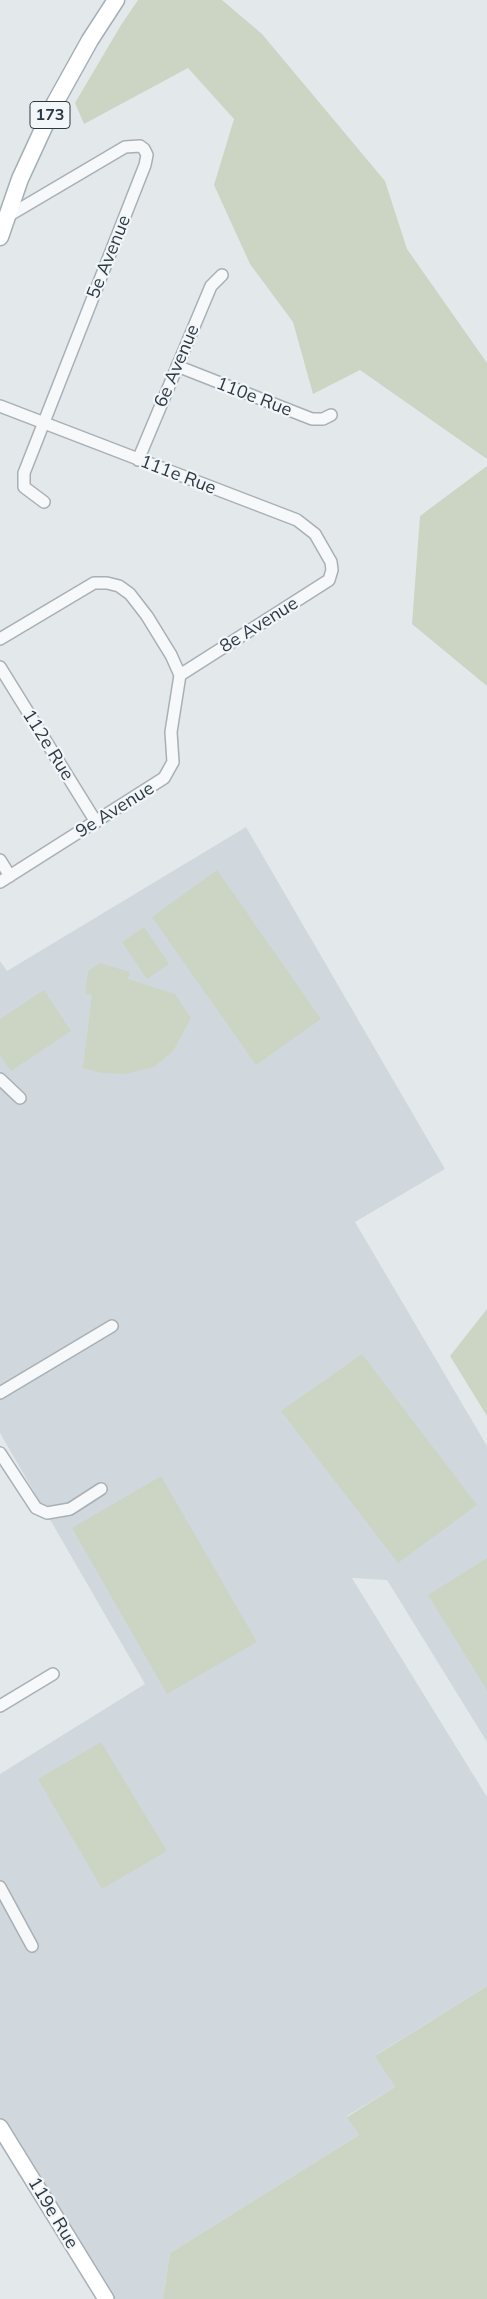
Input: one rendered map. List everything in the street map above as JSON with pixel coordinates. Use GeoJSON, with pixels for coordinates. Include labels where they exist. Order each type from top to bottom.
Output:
{"type":"FeatureCollection","features":[{"type":"Feature","properties":{"kind":"main road","name":"173"},"geometry":{"type":"LineString","coordinates":[[0,237],[20,180],[56,103],[90,40],[116,0]]}},
{"type":"Feature","properties":{"kind":"street","name":"5e Avenue"},"geometry":{"type":"LineString","coordinates":[[8,216],[125,147],[140,146],[144,149],[146,155],[145,165],[22,480],[24,487],[44,502]]}},
{"type":"Feature","properties":{"kind":"street","name":"6e Avenue"},"geometry":{"type":"LineString","coordinates":[[138,460],[210,286],[222,275]]}},
{"type":"Feature","properties":{"kind":"street","name":"110e Rue"},"geometry":{"type":"LineString","coordinates":[[177,366],[312,419],[323,419],[331,415]]}},
{"type":"Feature","properties":{"kind":"street","name":"111e Rue"},"geometry":{"type":"LineString","coordinates":[[0,406],[306,525],[322,545],[332,570]]}},
{"type":"Feature","properties":{"kind":"street","name":"8e Avenue"},"geometry":{"type":"LineString","coordinates":[[180,675],[320,587],[329,580],[332,570]]}},
{"type":"Feature","properties":{"kind":"street"},"geometry":{"type":"LineString","coordinates":[[0,639],[94,583],[107,583],[119,586],[130,594],[147,616],[171,655],[180,675]]}},
{"type":"Feature","properties":{"kind":"street","name":"112e Rue"},"geometry":{"type":"LineString","coordinates":[[0,667],[96,822]]}},
{"type":"Feature","properties":{"kind":"street","name":"9e Avenue"},"geometry":{"type":"LineString","coordinates":[[5,879],[164,778],[173,762],[170,732],[172,711],[180,675]]}},
{"type":"Feature","properties":{"kind":"street"},"geometry":{"type":"LineString","coordinates":[[0,860],[5,879]]}},
{"type":"Feature","properties":{"kind":"street"},"geometry":{"type":"LineString","coordinates":[[0,1079],[20,1098]]}},
{"type":"Feature","properties":{"kind":"street"},"geometry":{"type":"LineString","coordinates":[[0,1394],[112,1326]]}},
{"type":"Feature","properties":{"kind":"street"},"geometry":{"type":"LineString","coordinates":[[0,1454],[36,1508],[47,1513],[70,1509],[101,1489]]}},
{"type":"Feature","properties":{"kind":"street"},"geometry":{"type":"LineString","coordinates":[[0,1706],[53,1674]]}},
{"type":"Feature","properties":{"kind":"street"},"geometry":{"type":"LineString","coordinates":[[0,1887],[32,1946]]}},
{"type":"Feature","properties":{"kind":"street","name":"119e Rue"},"geometry":{"type":"LineString","coordinates":[[0,2127],[106,2299]]}},
{"type":"Feature","properties":{"kind":"shaded area"},"geometry":{"type":"Polygon","coordinates":[[[246,827],[445,1169],[355,1222],[487,1446],[487,1742],[387,1580],[352,1578],[487,1797],[487,1986],[376,2055],[395,2087],[347,2116],[359,2135],[170,2253],[163,2299],[106,2299],[0,2126],[0,1774],[145,1684],[0,1433],[0,961],[7,971],[246,827]]]}},
{"type":"Feature","properties":{"kind":"green space"},"geometry":{"type":"Polygon","coordinates":[[[138,0],[222,0],[262,34],[385,181],[407,249],[487,363],[487,459],[360,370],[313,394],[293,322],[250,264],[214,185],[234,119],[188,68],[84,124],[75,103],[138,0]]]}},
{"type":"Feature","properties":{"kind":"green space"},"geometry":{"type":"Polygon","coordinates":[[[487,466],[487,686],[412,624],[420,516],[487,466]]]}},
{"type":"Feature","properties":{"kind":"green space"},"geometry":{"type":"Polygon","coordinates":[[[217,870],[321,1019],[256,1065],[152,917],[217,870]]]}},
{"type":"Feature","properties":{"kind":"green space"},"geometry":{"type":"Polygon","coordinates":[[[144,927],[169,964],[147,979],[122,942],[144,927]]]}},
{"type":"Feature","properties":{"kind":"green space"},"geometry":{"type":"Polygon","coordinates":[[[100,963],[130,972],[128,979],[175,994],[191,1018],[173,1051],[154,1067],[126,1074],[100,1073],[83,1068],[92,995],[85,994],[88,971],[100,963]]]}},
{"type":"Feature","properties":{"kind":"green space"},"geometry":{"type":"Polygon","coordinates":[[[44,990],[71,1031],[11,1071],[0,1055],[0,1019],[44,990]]]}},
{"type":"Feature","properties":{"kind":"green space"},"geometry":{"type":"Polygon","coordinates":[[[487,1309],[487,1416],[450,1356],[487,1309]]]}},
{"type":"Feature","properties":{"kind":"green space"},"geometry":{"type":"Polygon","coordinates":[[[362,1354],[477,1505],[398,1563],[281,1411],[362,1354]]]}},
{"type":"Feature","properties":{"kind":"green space"},"geometry":{"type":"Polygon","coordinates":[[[161,1476],[257,1642],[167,1694],[72,1528],[161,1476]]]}},
{"type":"Feature","properties":{"kind":"green space"},"geometry":{"type":"Polygon","coordinates":[[[487,1558],[487,1690],[428,1595],[487,1558]]]}},
{"type":"Feature","properties":{"kind":"green space"},"geometry":{"type":"Polygon","coordinates":[[[101,1742],[167,1851],[102,1889],[38,1779],[101,1742]]]}},
{"type":"Feature","properties":{"kind":"green space"},"geometry":{"type":"Polygon","coordinates":[[[487,1986],[487,2299],[163,2299],[170,2253],[359,2135],[347,2117],[395,2087],[375,2056],[487,1986]]]}}]}
